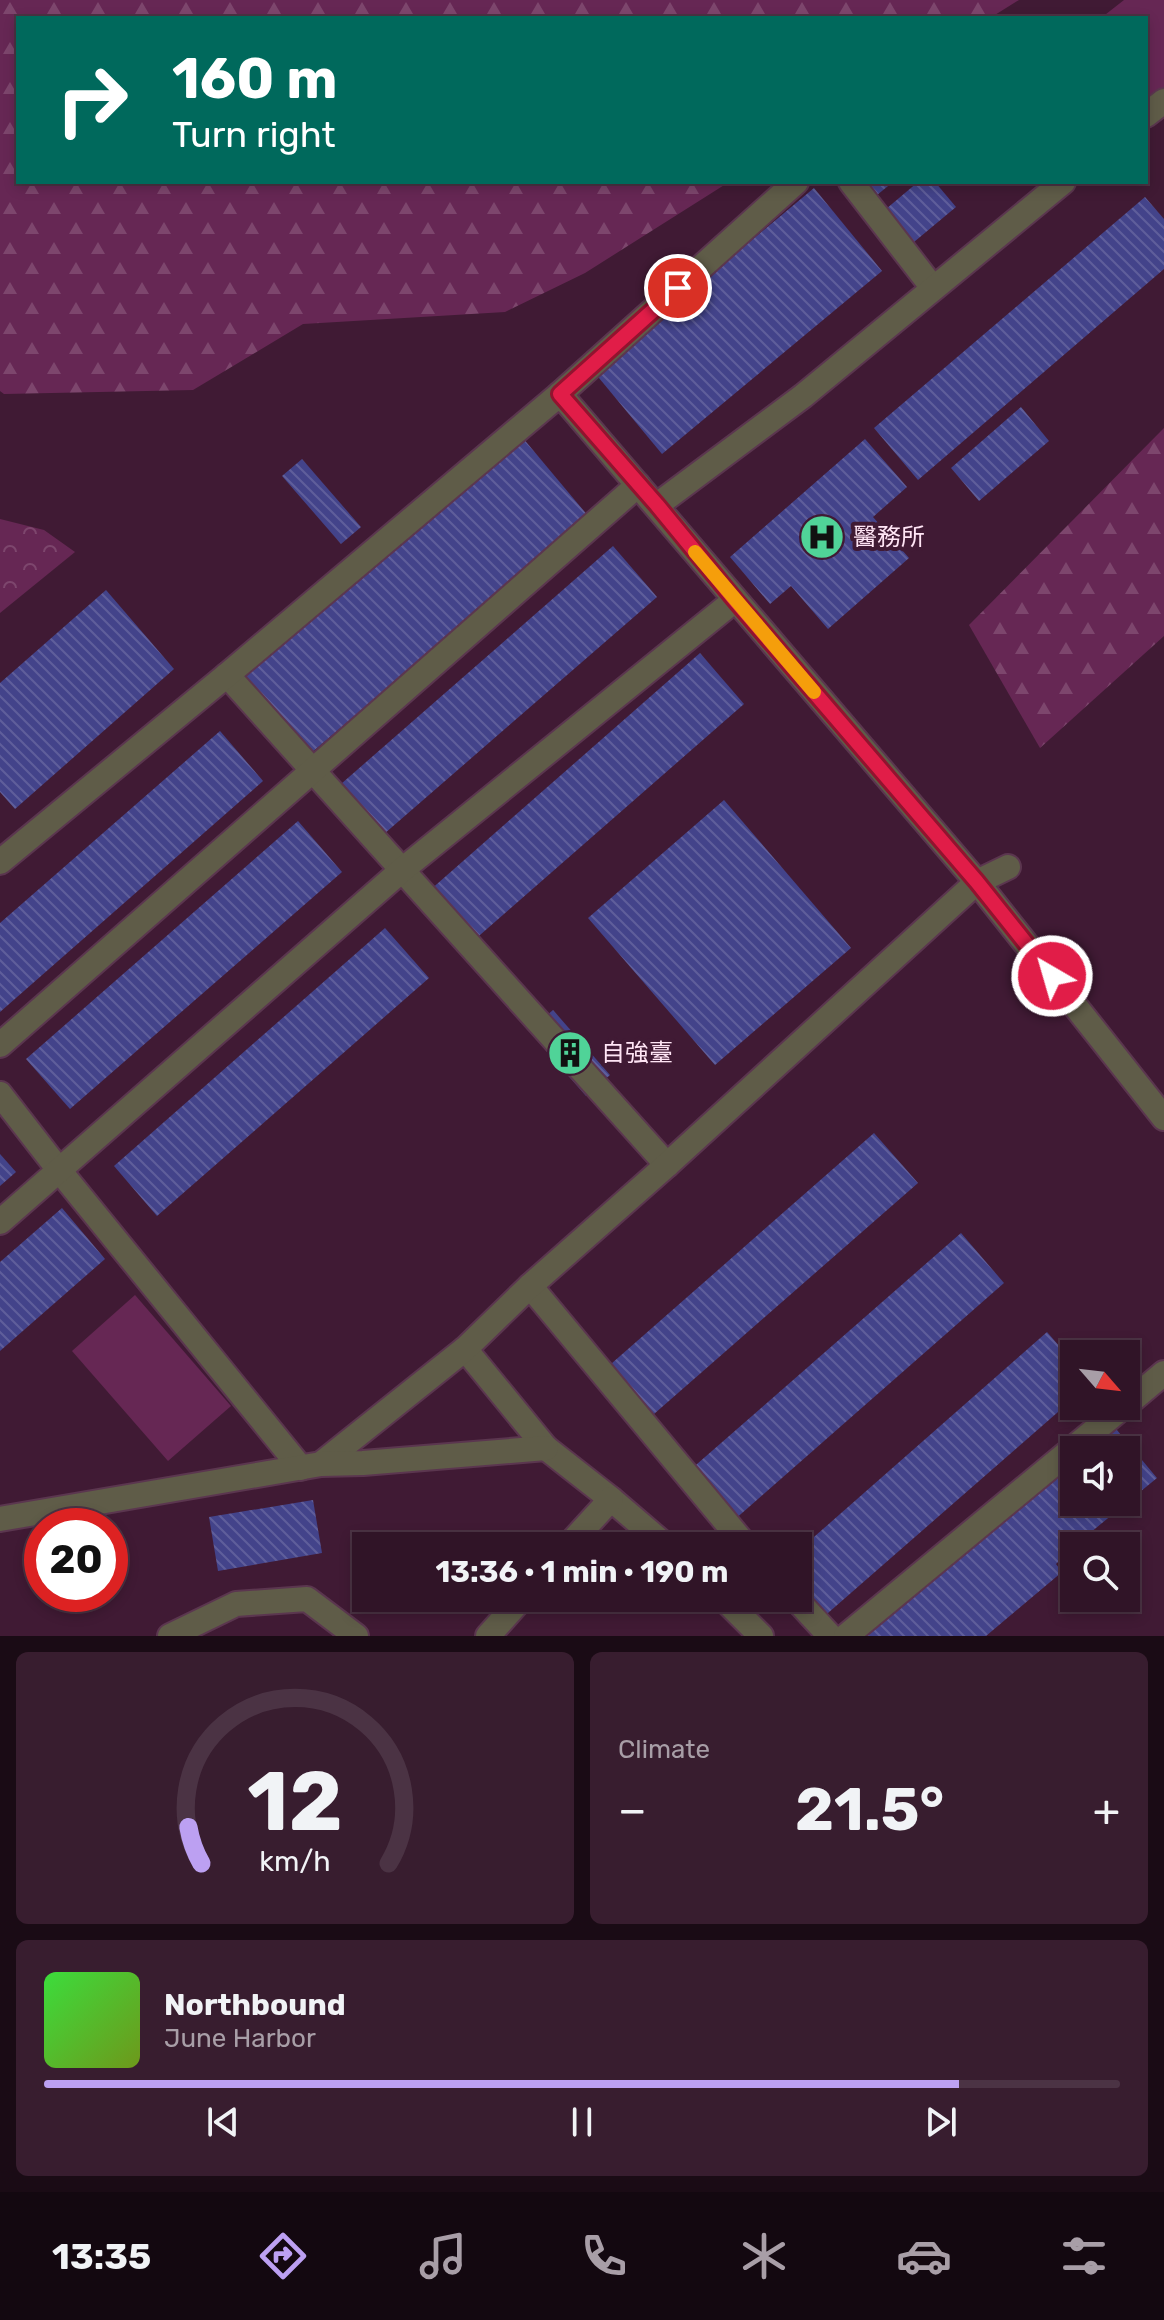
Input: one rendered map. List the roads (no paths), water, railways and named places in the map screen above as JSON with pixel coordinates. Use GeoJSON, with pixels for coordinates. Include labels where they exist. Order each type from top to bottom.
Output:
{"type":"FeatureCollection","features":[{"type":"Feature","properties":{"kind":"lane"},"geometry":{"type":"LineString","coordinates":[[1148,113],[1164,101]]}},
{"type":"Feature","properties":{"kind":"lane"},"geometry":{"type":"LineString","coordinates":[[0,862],[560,394],[794,184]]}},
{"type":"Feature","properties":{"kind":"lane"},"geometry":{"type":"LineString","coordinates":[[853,184],[933,288]]}},
{"type":"Feature","properties":{"kind":"lane"},"geometry":{"type":"LineString","coordinates":[[657,505],[803,396],[1061,184]]}},
{"type":"Feature","properties":{"kind":"lane"},"geometry":{"type":"LineString","coordinates":[[560,394],[977,882],[1164,1118]]}},
{"type":"Feature","properties":{"kind":"lane"},"geometry":{"type":"LineString","coordinates":[[0,1045],[638,485]]}},
{"type":"Feature","properties":{"kind":"lane"},"geometry":{"type":"LineString","coordinates":[[0,1222],[402,870],[735,600]]}},
{"type":"Feature","properties":{"kind":"lane"},"geometry":{"type":"LineString","coordinates":[[227,675],[667,1165]]}},
{"type":"Feature","properties":{"kind":"lane"},"geometry":{"type":"LineString","coordinates":[[311,1466],[465,1349],[530,1286],[977,882],[1008,867]]}},
{"type":"Feature","properties":{"kind":"lane"},"geometry":{"type":"LineString","coordinates":[[0,1094],[59,1170],[311,1466]]}},
{"type":"Feature","properties":{"kind":"lane"},"geometry":{"type":"LineString","coordinates":[[530,1286],[734,1532]]}},
{"type":"Feature","properties":{"kind":"lane"},"geometry":{"type":"LineString","coordinates":[[465,1349],[546,1448],[650,1532]]}},
{"type":"Feature","properties":{"kind":"lane"},"geometry":{"type":"LineString","coordinates":[[1140,1393],[1164,1373]]}},
{"type":"Feature","properties":{"kind":"lane"},"geometry":{"type":"LineString","coordinates":[[846,1636],[1107,1420]]}},
{"type":"Feature","properties":{"kind":"lane"},"geometry":{"type":"LineString","coordinates":[[0,1519],[311,1466],[546,1448]]}},
{"type":"Feature","properties":{"kind":"lane"},"geometry":{"type":"LineString","coordinates":[[581,1532],[611,1499]]}},
{"type":"Feature","properties":{"kind":"lane"},"geometry":{"type":"LineString","coordinates":[[170,1636],[236,1604],[307,1599],[356,1636]]}},
{"type":"Feature","properties":{"kind":"lane"},"geometry":{"type":"LineString","coordinates":[[488,1636],[509,1612]]}},
{"type":"Feature","properties":{"kind":"lane"},"geometry":{"type":"LineString","coordinates":[[737,1612],[761,1636]]}},
{"type":"Feature","properties":{"kind":"lane"},"geometry":{"type":"LineString","coordinates":[[808,1612],[830,1636]]}},
{"type":"Feature","properties":{"kind":"place","name":"醫務所"},"geometry":{"type":"Point","coordinates":[822,537]}},
{"type":"Feature","properties":{"kind":"place","name":"自強臺"},"geometry":{"type":"Point","coordinates":[570,1053]}}]}
